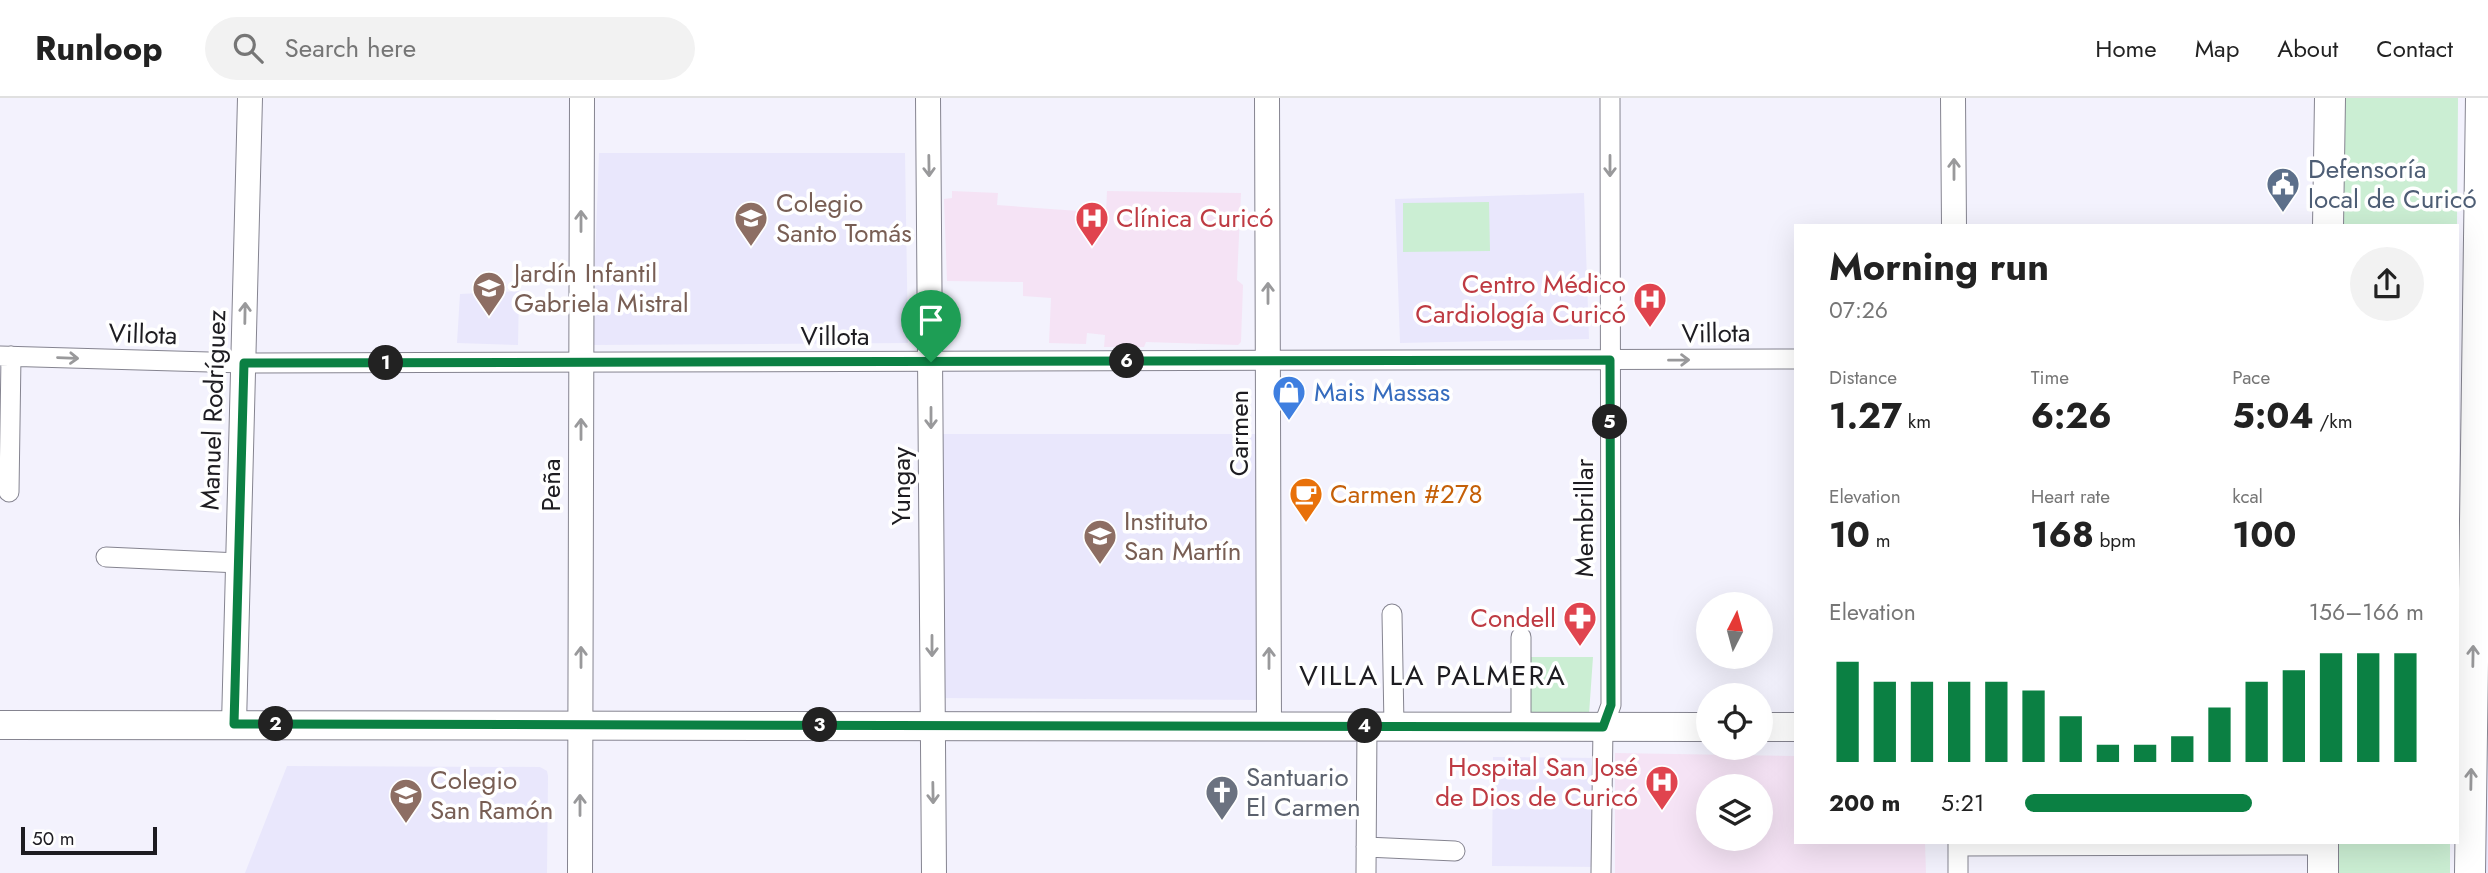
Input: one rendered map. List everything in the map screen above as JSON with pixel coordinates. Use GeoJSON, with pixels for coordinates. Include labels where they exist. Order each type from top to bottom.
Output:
{"type":"FeatureCollection","features":[{"type":"Feature","properties":{"kind":"main road"},"geometry":{"type":"LineString","coordinates":[[2328,224],[2330,98]]}},
{"type":"Feature","properties":{"kind":"main road"},"geometry":{"type":"LineString","coordinates":[[2470,873],[2474,352],[2481,98]]}},
{"type":"Feature","properties":{"kind":"main road"},"geometry":{"type":"LineString","coordinates":[[0,724],[1696,727]]}},
{"type":"Feature","properties":{"kind":"main road"},"geometry":{"type":"LineString","coordinates":[[1773,727],[1794,727]]}},
{"type":"Feature","properties":{"kind":"street","name":"Manuel Rodríguez"},"geometry":{"type":"LineString","coordinates":[[234,724],[250,98]]}},
{"type":"Feature","properties":{"kind":"street","name":"Peña"},"geometry":{"type":"LineString","coordinates":[[580,873],[582,98]]}},
{"type":"Feature","properties":{"kind":"street","name":"Yungay"},"geometry":{"type":"LineString","coordinates":[[928,98],[934,873]]}},
{"type":"Feature","properties":{"kind":"street","name":"Carmen"},"geometry":{"type":"LineString","coordinates":[[1267,98],[1269,726]]}},
{"type":"Feature","properties":{"kind":"street","name":"Membrillar"},"geometry":{"type":"LineString","coordinates":[[1601,873],[1603,727],[1611,705],[1610,98]]}},
{"type":"Feature","properties":{"kind":"street"},"geometry":{"type":"LineString","coordinates":[[1953,98],[1954,224]]}},
{"type":"Feature","properties":{"kind":"street","name":"Villota"},"geometry":{"type":"LineString","coordinates":[[6,356],[244,363],[1794,359]]}},
{"type":"Feature","properties":{"kind":"street"},"geometry":{"type":"LineString","coordinates":[[6,356],[9,492]]}},
{"type":"Feature","properties":{"kind":"street"},"geometry":{"type":"LineString","coordinates":[[106,557],[239,563]]}},
{"type":"Feature","properties":{"kind":"street"},"geometry":{"type":"LineString","coordinates":[[1366,873],[1366,847],[1392,614]]}},
{"type":"Feature","properties":{"kind":"street"},"geometry":{"type":"LineString","coordinates":[[1521,637],[1521,727]]}},
{"type":"Feature","properties":{"kind":"street"},"geometry":{"type":"LineString","coordinates":[[1958,873],[1958,844],[2323,853]]}},
{"type":"Feature","properties":{"kind":"street"},"geometry":{"type":"LineString","coordinates":[[1366,847],[1455,851]]}},
{"type":"Feature","properties":{"kind":"shaded area","name":"Colegio Santo Tomás"},"geometry":{"type":"Polygon","coordinates":[[[599,153],[905,153],[908,343],[592,345],[599,153]]]}},
{"type":"Feature","properties":{"kind":"shaded area","name":"Clínica Curicó"},"geometry":{"type":"Polygon","coordinates":[[[952,191],[998,193],[997,205],[1106,213],[1107,191],[1241,193],[1237,280],[1243,285],[1241,342],[1238,345],[1146,342],[1144,347],[1104,347],[1105,335],[1087,333],[1086,344],[1049,343],[1051,298],[1023,296],[1023,282],[947,281],[944,199],[952,198],[952,191]]]}},
{"type":"Feature","properties":{"kind":"shaded area"},"geometry":{"type":"Polygon","coordinates":[[[1584,193],[1589,339],[1400,343],[1395,199],[1584,193]]]}},
{"type":"Feature","properties":{"kind":"shaded area","name":"Jardín Infantil Gabriela Mistral"},"geometry":{"type":"Polygon","coordinates":[[[519,291],[518,345],[457,343],[460,294],[519,291]]]}},
{"type":"Feature","properties":{"kind":"shaded area","name":"Instituto San Martín"},"geometry":{"type":"Polygon","coordinates":[[[936,434],[1261,434],[1264,700],[939,698],[936,434]]]}},
{"type":"Feature","properties":{"kind":"shaded area"},"geometry":{"type":"Polygon","coordinates":[[[2485,744],[2488,744],[2488,873],[2484,873],[2485,744]]]}},
{"type":"Feature","properties":{"kind":"shaded area","name":"Hospital San José de Dios de Curicó"},"geometry":{"type":"Polygon","coordinates":[[[1615,753],[1696,754],[1696,760],[1773,760],[1773,756],[1794,756],[1794,844],[1925,844],[1926,873],[1615,873],[1615,753]]]}},
{"type":"Feature","properties":{"kind":"shaded area"},"geometry":{"type":"Polygon","coordinates":[[[1493,757],[1598,758],[1597,867],[1492,866],[1493,757]]]}},
{"type":"Feature","properties":{"kind":"shaded area","name":"Colegio San Ramón"},"geometry":{"type":"Polygon","coordinates":[[[287,766],[540,767],[547,771],[548,776],[547,873],[245,873],[287,766]]]}},
{"type":"Feature","properties":{"kind":"green space"},"geometry":{"type":"Polygon","coordinates":[[[2342,98],[2458,98],[2457,224],[2337,224],[2342,98]]]}},
{"type":"Feature","properties":{"kind":"green space"},"geometry":{"type":"Polygon","coordinates":[[[1489,202],[1490,251],[1403,252],[1403,203],[1489,202]]]}},
{"type":"Feature","properties":{"kind":"green space"},"geometry":{"type":"Polygon","coordinates":[[[1526,657],[1593,657],[1589,714],[1526,714],[1526,657]]]}},
{"type":"Feature","properties":{"kind":"green space"},"geometry":{"type":"Polygon","coordinates":[[[2337,844],[2450,844],[2450,873],[2337,873],[2337,844]]]}},
{"type":"Feature","properties":{"kind":"place","name":"Defensoría local de Curicó"},"geometry":{"type":"Point","coordinates":[2283,214]}},
{"type":"Feature","properties":{"kind":"place","name":"Colegio Santo Tomás"},"geometry":{"type":"Point","coordinates":[751,248]}},
{"type":"Feature","properties":{"kind":"place","name":"Clínica Curicó"},"geometry":{"type":"Point","coordinates":[1092,248]}},
{"type":"Feature","properties":{"kind":"place","name":"Jardín Infantil Gabriela Mistral"},"geometry":{"type":"Point","coordinates":[489,318]}},
{"type":"Feature","properties":{"kind":"place","name":"Centro Médico Cardiología Curicó"},"geometry":{"type":"Point","coordinates":[1650,329]}},
{"type":"Feature","properties":{"kind":"place","name":"Mais Massas"},"geometry":{"type":"Point","coordinates":[1289,422]}},
{"type":"Feature","properties":{"kind":"place","name":"Carmen #278"},"geometry":{"type":"Point","coordinates":[1306,524]}},
{"type":"Feature","properties":{"kind":"place","name":"Instituto San Martín"},"geometry":{"type":"Point","coordinates":[1100,566]}},
{"type":"Feature","properties":{"kind":"place","name":"Condell"},"geometry":{"type":"Point","coordinates":[1580,648]}},
{"type":"Feature","properties":{"kind":"place","name":"Hospital San José de Dios de Curicó"},"geometry":{"type":"Point","coordinates":[1662,812]}},
{"type":"Feature","properties":{"kind":"place","name":"Santuario El Carmen"},"geometry":{"type":"Point","coordinates":[1222,822]}},
{"type":"Feature","properties":{"kind":"place","name":"Colegio San Ramón"},"geometry":{"type":"Point","coordinates":[406,825]}},
{"type":"Feature","properties":{"kind":"district","name":"VILLA LA PALMERA"},"geometry":{"type":"Point","coordinates":[1433,675]}},
{"type":"Feature","properties":{"kind":"route"},"geometry":{"type":"LineString","coordinates":[[1610,360],[1611,705],[1603,727],[234,724],[244,363],[931,362],[1610,360]]}}]}
